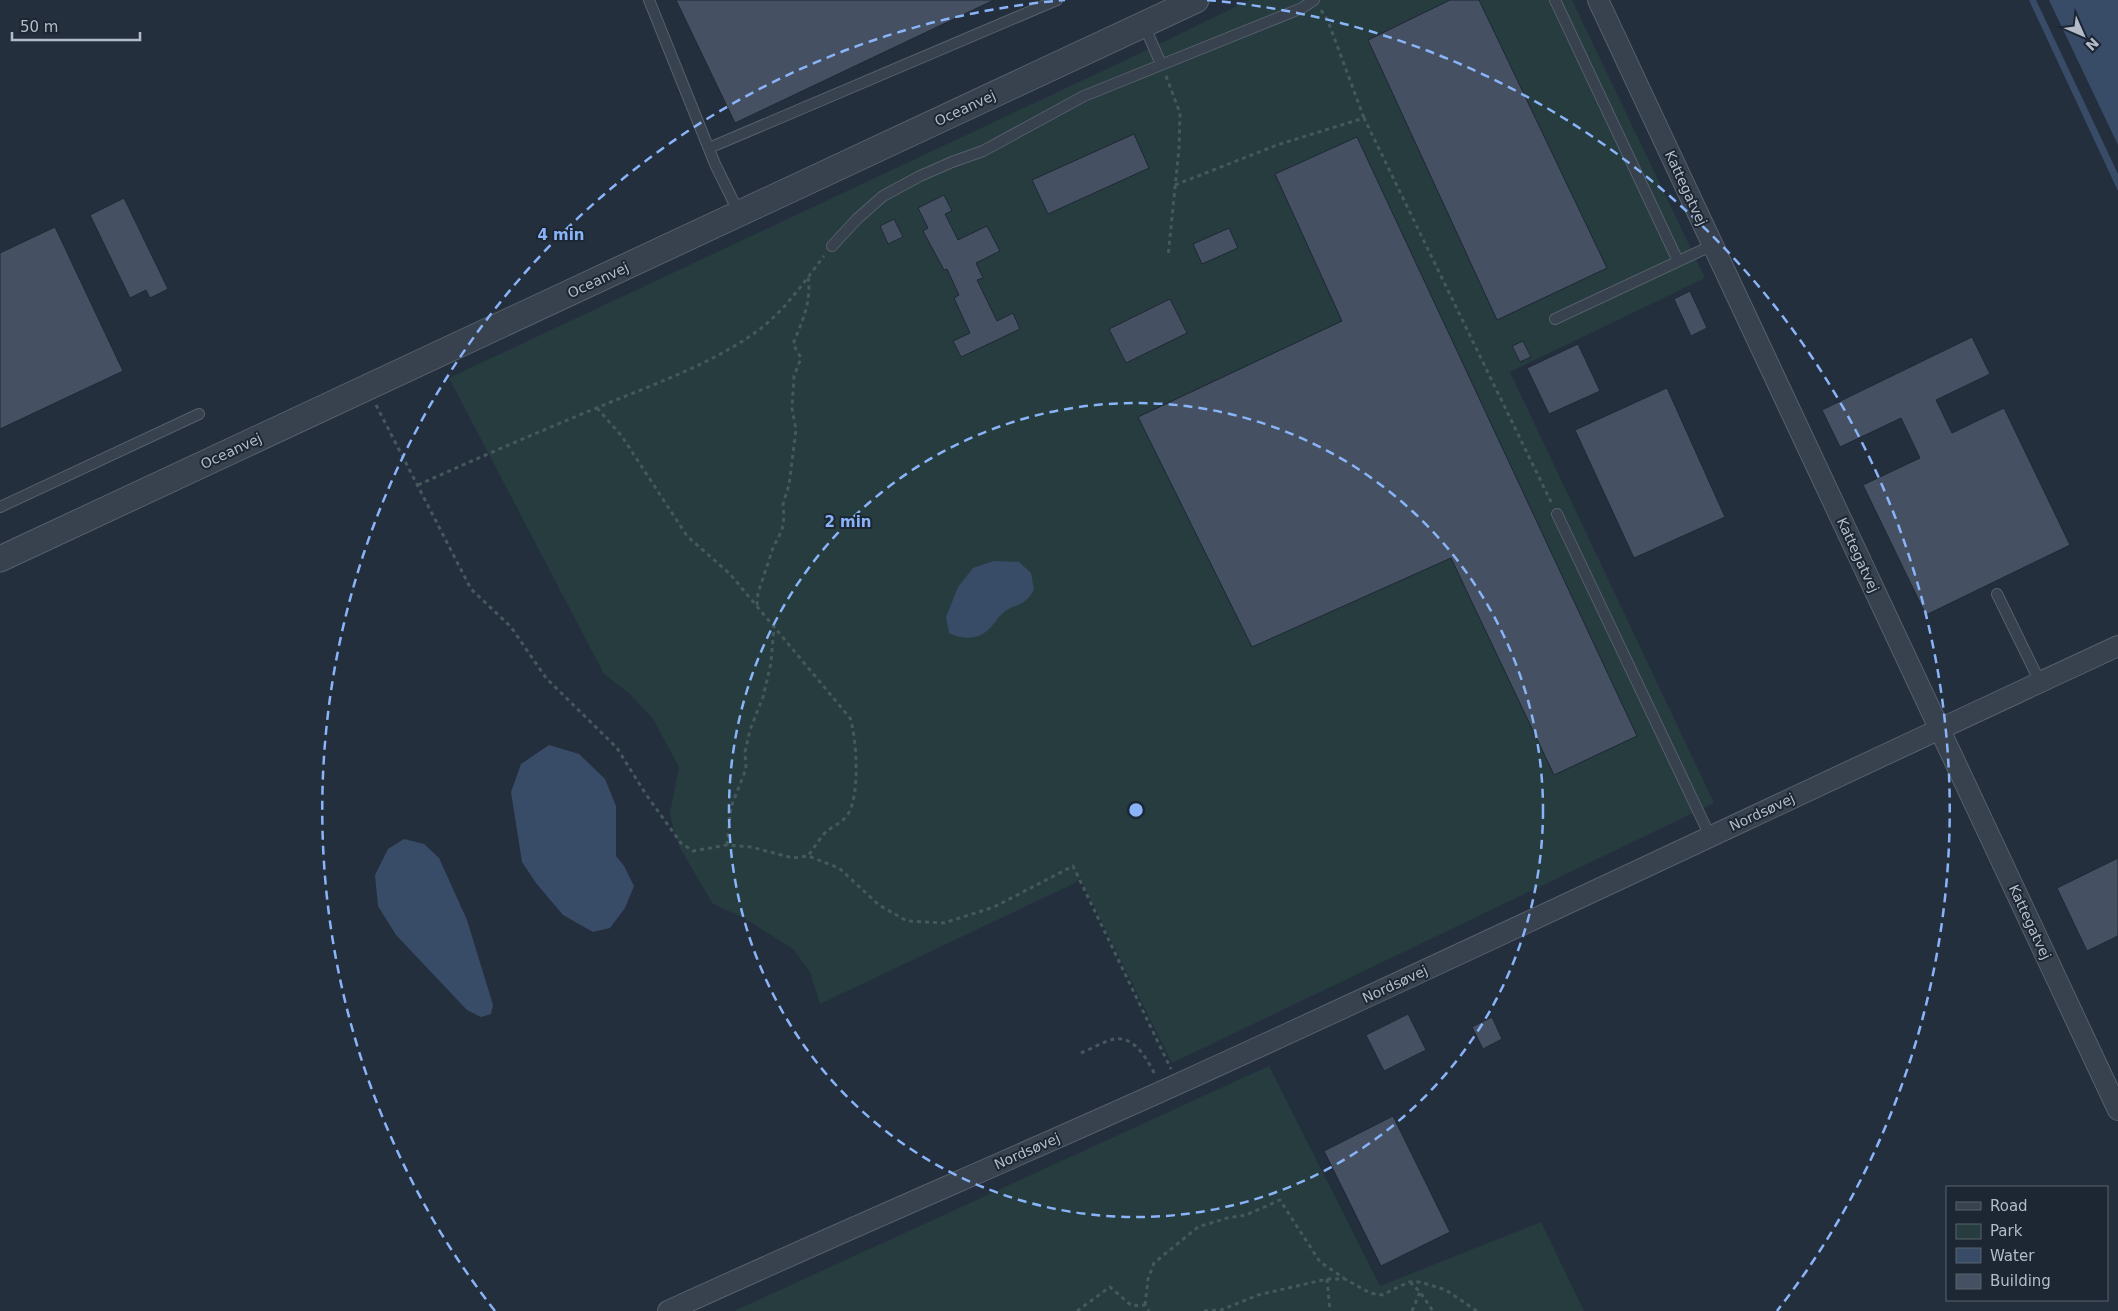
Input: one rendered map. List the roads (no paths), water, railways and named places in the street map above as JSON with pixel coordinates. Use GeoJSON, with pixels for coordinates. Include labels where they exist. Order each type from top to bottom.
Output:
{"type":"FeatureCollection","features":[{"type":"Feature","properties":{"kind":"street","name":"Oceanvej"},"geometry":{"type":"LineString","coordinates":[[0,559],[1196,0]]}},
{"type":"Feature","properties":{"kind":"street","name":"Kattegatvej"},"geometry":{"type":"LineString","coordinates":[[1598,0],[2118,1110]]}},
{"type":"Feature","properties":{"kind":"street","name":"Nordsøvej"},"geometry":{"type":"LineString","coordinates":[[668,1311],[1170,1087],[1518,927],[2118,646]]}},
{"type":"Feature","properties":{"kind":"lane"},"geometry":{"type":"LineString","coordinates":[[649,0],[709,148],[739,214]]}},
{"type":"Feature","properties":{"kind":"lane"},"geometry":{"type":"LineString","coordinates":[[709,148],[1057,0]]}},
{"type":"Feature","properties":{"kind":"lane"},"geometry":{"type":"LineString","coordinates":[[1555,0],[1678,261]]}},
{"type":"Feature","properties":{"kind":"lane"},"geometry":{"type":"LineString","coordinates":[[832,246],[857,219],[890,192],[952,162],[983,151],[1084,96],[1317,3]]}},
{"type":"Feature","properties":{"kind":"lane"},"geometry":{"type":"LineString","coordinates":[[1144,25],[1161,64]]}},
{"type":"Feature","properties":{"kind":"lane"},"geometry":{"type":"LineString","coordinates":[[1554,319],[1713,246]]}},
{"type":"Feature","properties":{"kind":"lane"},"geometry":{"type":"LineString","coordinates":[[0,507],[199,414]]}},
{"type":"Feature","properties":{"kind":"lane"},"geometry":{"type":"LineString","coordinates":[[1557,514],[1710,836]]}},
{"type":"Feature","properties":{"kind":"lane"},"geometry":{"type":"LineString","coordinates":[[1997,594],[2040,682]]}},
{"type":"Feature","properties":{"kind":"water"},"geometry":{"type":"Polygon","coordinates":[[[2029,0],[2118,0],[2118,191],[2029,0]]]}},
{"type":"Feature","properties":{"kind":"water"},"geometry":{"type":"Polygon","coordinates":[[[994,561],[1019,562],[1031,573],[1034,590],[1026,601],[1006,611],[982,634],[966,638],[949,633],[946,617],[958,587],[973,568],[994,561]]]}},
{"type":"Feature","properties":{"kind":"water"},"geometry":{"type":"Polygon","coordinates":[[[549,745],[579,754],[605,779],[616,806],[616,856],[624,866],[634,886],[625,908],[610,928],[593,932],[563,915],[536,883],[522,862],[511,792],[521,764],[549,745]]]}},
{"type":"Feature","properties":{"kind":"water"},"geometry":{"type":"Polygon","coordinates":[[[404,839],[424,844],[439,858],[467,920],[493,1005],[491,1014],[481,1017],[467,1010],[396,935],[378,906],[375,875],[388,849],[404,839]]]}}]}
